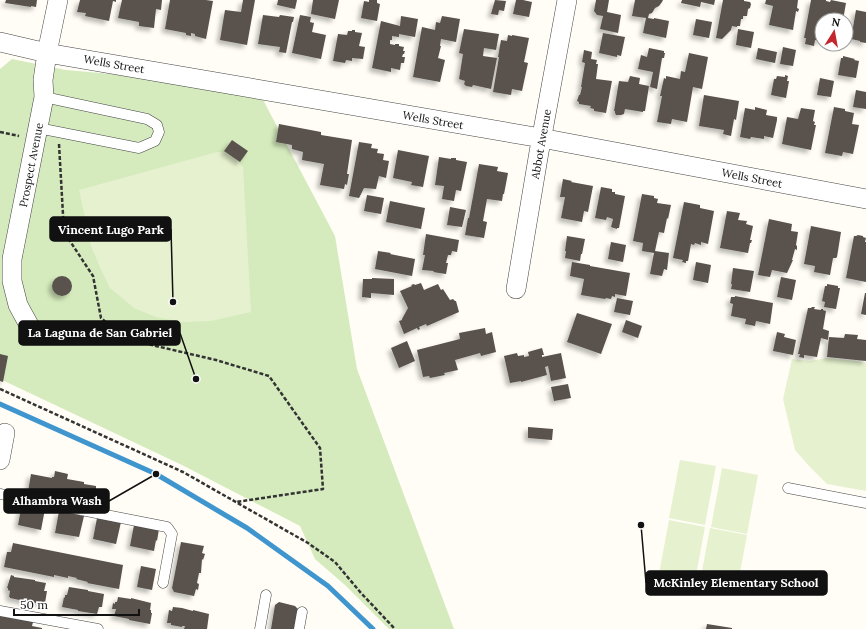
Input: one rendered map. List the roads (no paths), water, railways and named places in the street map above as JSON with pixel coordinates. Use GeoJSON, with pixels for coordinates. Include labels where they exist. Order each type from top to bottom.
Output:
{"type":"FeatureCollection","features":[{"type":"Feature","properties":{"kind":"street","name":"Prospect Avenue"},"geometry":{"type":"LineString","coordinates":[[30,327],[18,304],[12,281],[12,259],[44,97],[43,80],[58,0]]}},
{"type":"Feature","properties":{"kind":"street","name":"Abbot Avenue"},"geometry":{"type":"LineString","coordinates":[[516,289],[541,138],[567,0]]}},
{"type":"Feature","properties":{"kind":"street","name":"Wells Street"},"geometry":{"type":"LineString","coordinates":[[0,42],[47,53],[541,138],[866,199]]}},
{"type":"Feature","properties":{"kind":"street"},"geometry":{"type":"LineString","coordinates":[[0,460],[5,433]]}},
{"type":"Feature","properties":{"kind":"lane"},"geometry":{"type":"LineString","coordinates":[[37,134],[139,148],[155,141],[159,132],[157,125],[147,119],[44,97]]}},
{"type":"Feature","properties":{"kind":"lane"},"geometry":{"type":"LineString","coordinates":[[788,488],[866,504]]}},
{"type":"Feature","properties":{"kind":"lane"},"geometry":{"type":"LineString","coordinates":[[0,494],[167,527],[172,534],[163,583]]}},
{"type":"Feature","properties":{"kind":"lane"},"geometry":{"type":"LineString","coordinates":[[260,629],[266,595]]}},
{"type":"Feature","properties":{"kind":"lane"},"geometry":{"type":"LineString","coordinates":[[0,611],[98,629]]}},
{"type":"Feature","properties":{"kind":"lane"},"geometry":{"type":"LineString","coordinates":[[299,629],[302,612]]}},
{"type":"Feature","properties":{"kind":"waterway"},"geometry":{"type":"LineString","coordinates":[[0,404],[156,474],[247,528],[328,586],[373,629]]}},
{"type":"Feature","properties":{"kind":"place","name":"Vincent Lugo Park"},"geometry":{"type":"Point","coordinates":[173,302]}},
{"type":"Feature","properties":{"kind":"place","name":"La Laguna de San Gabriel"},"geometry":{"type":"Point","coordinates":[196,379]}},
{"type":"Feature","properties":{"kind":"place","name":"Alhambra Wash"},"geometry":{"type":"Point","coordinates":[156,474]}},
{"type":"Feature","properties":{"kind":"place","name":"McKinley Elementary School"},"geometry":{"type":"Point","coordinates":[641,525]}}]}
